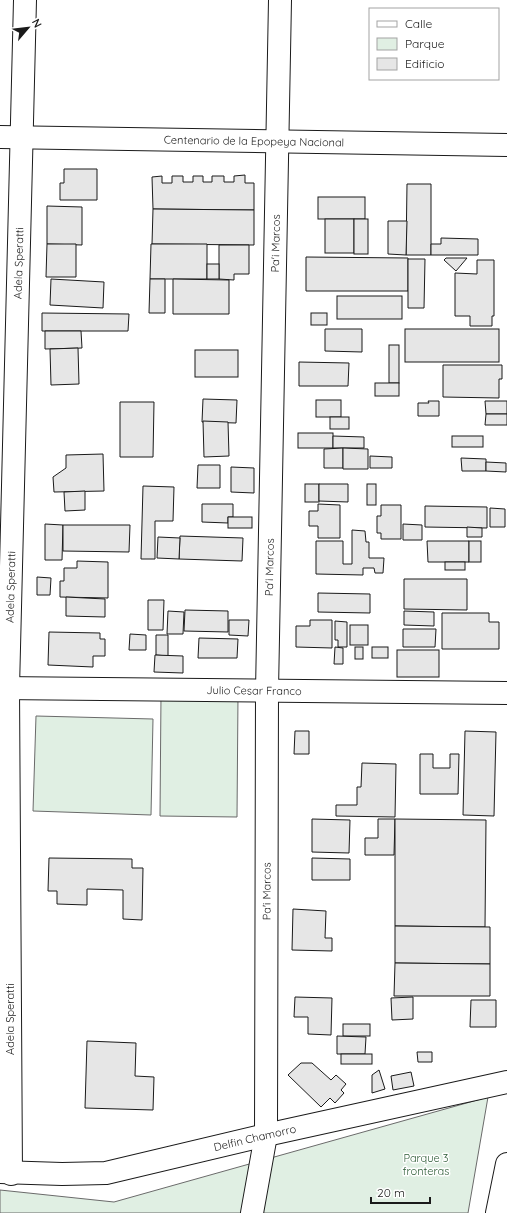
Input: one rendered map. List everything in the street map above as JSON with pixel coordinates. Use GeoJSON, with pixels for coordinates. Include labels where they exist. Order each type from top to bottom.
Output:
{"type":"FeatureCollection","features":[{"type":"Feature","properties":{"kind":"street","name":"Adela Speratti"},"geometry":{"type":"LineString","coordinates":[[5,1173],[4,688],[25,0]]}},
{"type":"Feature","properties":{"kind":"street","name":"Pa'i Marcos"},"geometry":{"type":"LineString","coordinates":[[252,1213],[266,1135],[267,691],[280,0]]}},
{"type":"Feature","properties":{"kind":"street","name":"Centenario de la Epopeya Nacional"},"geometry":{"type":"LineString","coordinates":[[0,137],[507,145]]}},
{"type":"Feature","properties":{"kind":"street","name":"Julio Cesar Franco"},"geometry":{"type":"LineString","coordinates":[[4,688],[507,693]]}},
{"type":"Feature","properties":{"kind":"street","name":"Delfin Chamorro"},"geometry":{"type":"LineString","coordinates":[[5,1173],[106,1173],[266,1135],[507,1082]]}},
{"type":"Feature","properties":{"kind":"street"},"geometry":{"type":"LineString","coordinates":[[497,1213],[507,1164]]}},
{"type":"Feature","properties":{"kind":"green space"},"geometry":{"type":"Polygon","coordinates":[[[161,695],[238,696],[237,817],[160,816],[161,695]]]}},
{"type":"Feature","properties":{"kind":"green space"},"geometry":{"type":"Polygon","coordinates":[[[36,716],[153,719],[151,815],[33,811],[36,716]]]}},
{"type":"Feature","properties":{"kind":"green space","name":"Parque 3 fronteras"},"geometry":{"type":"Polygon","coordinates":[[[488,1097],[468,1213],[0,1213],[0,1190],[114,1202],[488,1097]]]}},
{"type":"Feature","properties":{"kind":"building"},"geometry":{"type":"Polygon","coordinates":[[[64,169],[97,169],[97,200],[60,200],[60,183],[64,183],[64,169]]]}},
{"type":"Feature","properties":{"kind":"building"},"geometry":{"type":"Polygon","coordinates":[[[245,175],[245,183],[254,183],[254,210],[153,209],[152,177],[162,176],[162,183],[172,183],[172,176],[183,176],[183,182],[193,182],[193,176],[203,176],[203,182],[212,182],[212,176],[224,176],[224,182],[234,182],[234,176],[245,175]]]}},
{"type":"Feature","properties":{"kind":"building"},"geometry":{"type":"Polygon","coordinates":[[[407,184],[431,184],[431,255],[406,255],[407,184]]]}},
{"type":"Feature","properties":{"kind":"building"},"geometry":{"type":"Polygon","coordinates":[[[318,197],[365,197],[365,219],[318,219],[318,197]]]}},
{"type":"Feature","properties":{"kind":"building"},"geometry":{"type":"Polygon","coordinates":[[[47,206],[82,207],[82,245],[47,244],[47,206]]]}},
{"type":"Feature","properties":{"kind":"building"},"geometry":{"type":"Polygon","coordinates":[[[153,209],[254,210],[254,245],[152,244],[153,209]]]}},
{"type":"Feature","properties":{"kind":"building"},"geometry":{"type":"Polygon","coordinates":[[[325,219],[354,219],[354,253],[325,253],[325,219]]]}},
{"type":"Feature","properties":{"kind":"building"},"geometry":{"type":"Polygon","coordinates":[[[354,219],[368,219],[368,254],[354,254],[354,219]]]}},
{"type":"Feature","properties":{"kind":"building"},"geometry":{"type":"Polygon","coordinates":[[[388,221],[407,221],[406,255],[388,254],[388,221]]]}},
{"type":"Feature","properties":{"kind":"building"},"geometry":{"type":"Polygon","coordinates":[[[441,238],[478,239],[478,255],[431,255],[431,244],[441,244],[441,238]]]}},
{"type":"Feature","properties":{"kind":"building"},"geometry":{"type":"Polygon","coordinates":[[[47,244],[76,244],[76,277],[46,277],[47,244]]]}},
{"type":"Feature","properties":{"kind":"building"},"geometry":{"type":"Polygon","coordinates":[[[151,244],[207,244],[207,279],[150,279],[151,244]]]}},
{"type":"Feature","properties":{"kind":"building"},"geometry":{"type":"Polygon","coordinates":[[[219,245],[249,245],[249,274],[234,274],[234,280],[219,279],[219,245]]]}},
{"type":"Feature","properties":{"kind":"building"},"geometry":{"type":"Polygon","coordinates":[[[306,257],[408,258],[408,291],[306,291],[306,257]]]}},
{"type":"Feature","properties":{"kind":"building"},"geometry":{"type":"Polygon","coordinates":[[[446,258],[467,258],[456,271],[444,260],[446,258]]]}},
{"type":"Feature","properties":{"kind":"building"},"geometry":{"type":"Polygon","coordinates":[[[408,259],[425,259],[424,308],[408,308],[408,259]]]}},
{"type":"Feature","properties":{"kind":"building"},"geometry":{"type":"Polygon","coordinates":[[[477,260],[494,260],[494,316],[492,316],[492,326],[470,326],[470,316],[455,316],[455,273],[477,274],[477,260]]]}},
{"type":"Feature","properties":{"kind":"building"},"geometry":{"type":"Polygon","coordinates":[[[207,264],[219,264],[219,279],[207,279],[207,264]]]}},
{"type":"Feature","properties":{"kind":"building"},"geometry":{"type":"Polygon","coordinates":[[[51,279],[104,282],[103,308],[50,305],[51,279]]]}},
{"type":"Feature","properties":{"kind":"building"},"geometry":{"type":"Polygon","coordinates":[[[150,279],[165,279],[165,313],[149,313],[150,279]]]}},
{"type":"Feature","properties":{"kind":"building"},"geometry":{"type":"Polygon","coordinates":[[[173,279],[229,280],[229,314],[173,314],[173,279]]]}},
{"type":"Feature","properties":{"kind":"building"},"geometry":{"type":"Polygon","coordinates":[[[337,296],[402,296],[402,319],[337,319],[337,296]]]}},
{"type":"Feature","properties":{"kind":"building"},"geometry":{"type":"Polygon","coordinates":[[[42,313],[129,314],[128,331],[42,331],[42,313]]]}},
{"type":"Feature","properties":{"kind":"building"},"geometry":{"type":"Polygon","coordinates":[[[311,313],[327,313],[327,325],[311,325],[311,313]]]}},
{"type":"Feature","properties":{"kind":"building"},"geometry":{"type":"Polygon","coordinates":[[[325,329],[362,329],[362,352],[325,351],[325,329]]]}},
{"type":"Feature","properties":{"kind":"building"},"geometry":{"type":"Polygon","coordinates":[[[405,329],[499,329],[499,362],[405,362],[405,329]]]}},
{"type":"Feature","properties":{"kind":"building"},"geometry":{"type":"Polygon","coordinates":[[[45,331],[81,331],[82,348],[45,349],[45,331]]]}},
{"type":"Feature","properties":{"kind":"building"},"geometry":{"type":"Polygon","coordinates":[[[389,345],[399,345],[399,383],[389,383],[389,345]]]}},
{"type":"Feature","properties":{"kind":"building"},"geometry":{"type":"Polygon","coordinates":[[[78,348],[79,384],[51,385],[50,349],[78,348]]]}},
{"type":"Feature","properties":{"kind":"building"},"geometry":{"type":"Polygon","coordinates":[[[195,350],[238,350],[238,377],[195,377],[195,350]]]}},
{"type":"Feature","properties":{"kind":"building"},"geometry":{"type":"Polygon","coordinates":[[[299,362],[349,363],[348,386],[299,386],[299,362]]]}},
{"type":"Feature","properties":{"kind":"building"},"geometry":{"type":"Polygon","coordinates":[[[443,365],[502,365],[502,379],[499,379],[499,398],[443,397],[443,365]]]}},
{"type":"Feature","properties":{"kind":"building"},"geometry":{"type":"Polygon","coordinates":[[[375,383],[399,383],[399,396],[375,396],[375,383]]]}},
{"type":"Feature","properties":{"kind":"building"},"geometry":{"type":"Polygon","coordinates":[[[203,399],[237,400],[236,423],[202,422],[203,399]]]}},
{"type":"Feature","properties":{"kind":"building"},"geometry":{"type":"Polygon","coordinates":[[[316,400],[341,400],[341,417],[316,417],[316,400]]]}},
{"type":"Feature","properties":{"kind":"building"},"geometry":{"type":"Polygon","coordinates":[[[428,401],[439,401],[439,416],[418,416],[418,403],[429,403],[428,401]]]}},
{"type":"Feature","properties":{"kind":"building"},"geometry":{"type":"Polygon","coordinates":[[[485,401],[507,401],[507,414],[486,414],[485,401]]]}},
{"type":"Feature","properties":{"kind":"building"},"geometry":{"type":"Polygon","coordinates":[[[120,402],[154,402],[153,457],[120,457],[120,402]]]}},
{"type":"Feature","properties":{"kind":"building"},"geometry":{"type":"Polygon","coordinates":[[[486,414],[507,414],[507,425],[485,425],[486,414]]]}},
{"type":"Feature","properties":{"kind":"building"},"geometry":{"type":"Polygon","coordinates":[[[330,417],[349,417],[349,429],[330,429],[330,417]]]}},
{"type":"Feature","properties":{"kind":"building"},"geometry":{"type":"Polygon","coordinates":[[[203,421],[228,422],[229,456],[204,457],[203,421]]]}},
{"type":"Feature","properties":{"kind":"building"},"geometry":{"type":"Polygon","coordinates":[[[298,433],[333,433],[333,448],[298,448],[298,433]]]}},
{"type":"Feature","properties":{"kind":"building"},"geometry":{"type":"Polygon","coordinates":[[[333,436],[364,437],[364,448],[333,448],[333,436]]]}},
{"type":"Feature","properties":{"kind":"building"},"geometry":{"type":"Polygon","coordinates":[[[452,436],[483,436],[483,447],[452,447],[452,436]]]}},
{"type":"Feature","properties":{"kind":"building"},"geometry":{"type":"Polygon","coordinates":[[[343,448],[343,468],[324,468],[324,449],[343,448]]]}},
{"type":"Feature","properties":{"kind":"building"},"geometry":{"type":"Polygon","coordinates":[[[343,448],[368,449],[368,469],[343,469],[343,448]]]}},
{"type":"Feature","properties":{"kind":"building"},"geometry":{"type":"Polygon","coordinates":[[[103,454],[104,491],[54,492],[53,477],[66,468],[66,455],[103,454]]]}},
{"type":"Feature","properties":{"kind":"building"},"geometry":{"type":"Polygon","coordinates":[[[370,456],[392,457],[392,468],[370,468],[370,456]]]}},
{"type":"Feature","properties":{"kind":"building"},"geometry":{"type":"Polygon","coordinates":[[[461,458],[486,459],[486,471],[462,471],[461,458]]]}},
{"type":"Feature","properties":{"kind":"building"},"geometry":{"type":"Polygon","coordinates":[[[486,462],[506,463],[506,472],[486,471],[486,462]]]}},
{"type":"Feature","properties":{"kind":"building"},"geometry":{"type":"Polygon","coordinates":[[[198,465],[220,465],[220,488],[197,488],[198,465]]]}},
{"type":"Feature","properties":{"kind":"building"},"geometry":{"type":"Polygon","coordinates":[[[231,467],[254,468],[254,493],[231,492],[231,467]]]}},
{"type":"Feature","properties":{"kind":"building"},"geometry":{"type":"Polygon","coordinates":[[[305,484],[319,484],[319,502],[305,502],[305,484]]]}},
{"type":"Feature","properties":{"kind":"building"},"geometry":{"type":"Polygon","coordinates":[[[319,484],[348,484],[348,502],[319,501],[319,484]]]}},
{"type":"Feature","properties":{"kind":"building"},"geometry":{"type":"Polygon","coordinates":[[[367,484],[376,484],[376,505],[367,505],[367,484]]]}},
{"type":"Feature","properties":{"kind":"building"},"geometry":{"type":"Polygon","coordinates":[[[143,486],[174,487],[173,521],[155,521],[155,559],[141,559],[143,486]]]}},
{"type":"Feature","properties":{"kind":"building"},"geometry":{"type":"Polygon","coordinates":[[[85,491],[85,510],[65,511],[64,492],[85,491]]]}},
{"type":"Feature","properties":{"kind":"building"},"geometry":{"type":"Polygon","coordinates":[[[202,504],[233,504],[233,517],[228,517],[228,523],[202,522],[202,504]]]}},
{"type":"Feature","properties":{"kind":"building"},"geometry":{"type":"Polygon","coordinates":[[[318,504],[340,505],[340,538],[318,538],[318,526],[309,526],[309,511],[318,511],[318,504]]]}},
{"type":"Feature","properties":{"kind":"building"},"geometry":{"type":"Polygon","coordinates":[[[381,505],[401,505],[401,539],[381,539],[381,533],[377,533],[377,516],[381,516],[381,505]]]}},
{"type":"Feature","properties":{"kind":"building"},"geometry":{"type":"Polygon","coordinates":[[[425,506],[487,507],[487,528],[425,527],[425,506]]]}},
{"type":"Feature","properties":{"kind":"building"},"geometry":{"type":"Polygon","coordinates":[[[490,508],[505,509],[505,527],[490,527],[490,508]]]}},
{"type":"Feature","properties":{"kind":"building"},"geometry":{"type":"Polygon","coordinates":[[[228,517],[252,517],[252,528],[228,528],[228,517]]]}},
{"type":"Feature","properties":{"kind":"building"},"geometry":{"type":"Polygon","coordinates":[[[45,524],[63,525],[62,560],[45,560],[45,524]]]}},
{"type":"Feature","properties":{"kind":"building"},"geometry":{"type":"Polygon","coordinates":[[[403,524],[422,525],[422,540],[403,540],[403,524]]]}},
{"type":"Feature","properties":{"kind":"building"},"geometry":{"type":"Polygon","coordinates":[[[63,525],[130,525],[129,552],[63,551],[63,525]]]}},
{"type":"Feature","properties":{"kind":"building"},"geometry":{"type":"Polygon","coordinates":[[[467,527],[482,528],[482,537],[467,537],[467,527]]]}},
{"type":"Feature","properties":{"kind":"building"},"geometry":{"type":"Polygon","coordinates":[[[352,530],[365,531],[366,542],[369,542],[369,558],[384,558],[383,573],[375,573],[374,568],[363,568],[363,575],[316,574],[316,541],[343,541],[343,564],[352,564],[352,530]]]}},
{"type":"Feature","properties":{"kind":"building"},"geometry":{"type":"Polygon","coordinates":[[[180,536],[243,538],[242,561],[179,559],[180,536]]]}},
{"type":"Feature","properties":{"kind":"building"},"geometry":{"type":"Polygon","coordinates":[[[158,537],[180,538],[179,559],[157,558],[158,537]]]}},
{"type":"Feature","properties":{"kind":"building"},"geometry":{"type":"Polygon","coordinates":[[[427,541],[469,541],[469,562],[428,562],[427,541]]]}},
{"type":"Feature","properties":{"kind":"building"},"geometry":{"type":"Polygon","coordinates":[[[469,541],[481,541],[481,562],[469,562],[469,541]]]}},
{"type":"Feature","properties":{"kind":"building"},"geometry":{"type":"Polygon","coordinates":[[[77,561],[108,562],[108,598],[60,597],[60,581],[64,581],[64,568],[77,568],[77,561]]]}},
{"type":"Feature","properties":{"kind":"building"},"geometry":{"type":"Polygon","coordinates":[[[445,562],[465,562],[465,570],[445,570],[445,562]]]}},
{"type":"Feature","properties":{"kind":"building"},"geometry":{"type":"Polygon","coordinates":[[[37,577],[51,578],[50,595],[37,595],[37,577]]]}},
{"type":"Feature","properties":{"kind":"building"},"geometry":{"type":"Polygon","coordinates":[[[404,579],[467,579],[467,610],[404,609],[404,579]]]}},
{"type":"Feature","properties":{"kind":"building"},"geometry":{"type":"Polygon","coordinates":[[[318,593],[370,594],[370,613],[318,612],[318,593]]]}},
{"type":"Feature","properties":{"kind":"building"},"geometry":{"type":"Polygon","coordinates":[[[66,597],[105,599],[105,617],[66,616],[66,597]]]}},
{"type":"Feature","properties":{"kind":"building"},"geometry":{"type":"Polygon","coordinates":[[[148,600],[164,600],[163,630],[148,630],[148,600]]]}},
{"type":"Feature","properties":{"kind":"building"},"geometry":{"type":"Polygon","coordinates":[[[185,610],[228,611],[228,632],[184,631],[185,610]]]}},
{"type":"Feature","properties":{"kind":"building"},"geometry":{"type":"Polygon","coordinates":[[[168,611],[184,612],[183,634],[167,634],[168,611]]]}},
{"type":"Feature","properties":{"kind":"building"},"geometry":{"type":"Polygon","coordinates":[[[404,611],[434,612],[434,626],[404,625],[404,611]]]}},
{"type":"Feature","properties":{"kind":"building"},"geometry":{"type":"Polygon","coordinates":[[[442,613],[489,613],[489,622],[499,622],[499,649],[442,649],[442,613]]]}},
{"type":"Feature","properties":{"kind":"building"},"geometry":{"type":"Polygon","coordinates":[[[229,620],[249,620],[248,636],[229,635],[229,620]]]}},
{"type":"Feature","properties":{"kind":"building"},"geometry":{"type":"Polygon","coordinates":[[[310,620],[332,620],[332,648],[296,647],[296,626],[310,626],[310,620]]]}},
{"type":"Feature","properties":{"kind":"building"},"geometry":{"type":"Polygon","coordinates":[[[335,621],[347,622],[347,647],[338,647],[338,640],[335,640],[335,621]]]}},
{"type":"Feature","properties":{"kind":"building"},"geometry":{"type":"Polygon","coordinates":[[[350,625],[368,625],[368,645],[350,645],[350,625]]]}},
{"type":"Feature","properties":{"kind":"building"},"geometry":{"type":"Polygon","coordinates":[[[403,629],[436,629],[435,647],[403,647],[403,629]]]}},
{"type":"Feature","properties":{"kind":"building"},"geometry":{"type":"Polygon","coordinates":[[[49,632],[100,633],[100,639],[105,639],[105,656],[93,656],[93,667],[48,665],[49,632]]]}},
{"type":"Feature","properties":{"kind":"building"},"geometry":{"type":"Polygon","coordinates":[[[130,634],[146,635],[146,650],[129,650],[130,634]]]}},
{"type":"Feature","properties":{"kind":"building"},"geometry":{"type":"Polygon","coordinates":[[[156,635],[168,635],[168,656],[156,655],[156,635]]]}},
{"type":"Feature","properties":{"kind":"building"},"geometry":{"type":"Polygon","coordinates":[[[199,638],[238,639],[237,658],[198,658],[199,638]]]}},
{"type":"Feature","properties":{"kind":"building"},"geometry":{"type":"Polygon","coordinates":[[[335,647],[343,648],[343,664],[334,664],[335,647]]]}},
{"type":"Feature","properties":{"kind":"building"},"geometry":{"type":"Polygon","coordinates":[[[355,647],[363,647],[363,659],[355,659],[355,647]]]}},
{"type":"Feature","properties":{"kind":"building"},"geometry":{"type":"Polygon","coordinates":[[[372,647],[388,647],[388,658],[372,658],[372,647]]]}},
{"type":"Feature","properties":{"kind":"building"},"geometry":{"type":"Polygon","coordinates":[[[397,650],[439,650],[439,677],[397,677],[397,650]]]}},
{"type":"Feature","properties":{"kind":"building"},"geometry":{"type":"Polygon","coordinates":[[[155,655],[183,656],[183,673],[154,672],[155,655]]]}},
{"type":"Feature","properties":{"kind":"building"},"geometry":{"type":"Polygon","coordinates":[[[295,731],[309,731],[309,754],[294,754],[295,731]]]}},
{"type":"Feature","properties":{"kind":"building"},"geometry":{"type":"Polygon","coordinates":[[[465,731],[496,732],[494,816],[463,815],[465,731]]]}},
{"type":"Feature","properties":{"kind":"building"},"geometry":{"type":"Polygon","coordinates":[[[420,754],[433,754],[433,768],[450,768],[450,754],[459,754],[458,794],[420,794],[420,754]]]}},
{"type":"Feature","properties":{"kind":"building"},"geometry":{"type":"Polygon","coordinates":[[[362,763],[396,764],[395,817],[336,816],[336,805],[357,805],[357,787],[361,787],[362,763]]]}},
{"type":"Feature","properties":{"kind":"building"},"geometry":{"type":"Polygon","coordinates":[[[312,819],[350,820],[349,853],[312,852],[312,819]]]}},
{"type":"Feature","properties":{"kind":"building"},"geometry":{"type":"Polygon","coordinates":[[[378,819],[395,819],[394,855],[365,855],[365,838],[378,838],[378,819]]]}},
{"type":"Feature","properties":{"kind":"building"},"geometry":{"type":"Polygon","coordinates":[[[395,819],[486,820],[485,927],[395,926],[395,819]]]}},
{"type":"Feature","properties":{"kind":"building"},"geometry":{"type":"Polygon","coordinates":[[[49,858],[132,859],[132,868],[143,868],[142,920],[123,919],[123,890],[87,889],[87,905],[57,904],[57,891],[48,891],[49,858]]]}},
{"type":"Feature","properties":{"kind":"building"},"geometry":{"type":"Polygon","coordinates":[[[312,858],[350,859],[350,880],[312,880],[312,858]]]}},
{"type":"Feature","properties":{"kind":"building"},"geometry":{"type":"Polygon","coordinates":[[[293,909],[326,911],[325,938],[332,938],[332,951],[292,950],[293,909]]]}},
{"type":"Feature","properties":{"kind":"building"},"geometry":{"type":"Polygon","coordinates":[[[395,926],[490,927],[490,964],[395,963],[395,926]]]}},
{"type":"Feature","properties":{"kind":"building"},"geometry":{"type":"Polygon","coordinates":[[[395,963],[490,964],[490,996],[394,996],[395,963]]]}},
{"type":"Feature","properties":{"kind":"building"},"geometry":{"type":"Polygon","coordinates":[[[295,997],[332,998],[331,1035],[308,1034],[308,1017],[294,1017],[295,997]]]}},
{"type":"Feature","properties":{"kind":"building"},"geometry":{"type":"Polygon","coordinates":[[[413,997],[413,1019],[392,1020],[391,998],[413,997]]]}},
{"type":"Feature","properties":{"kind":"building"},"geometry":{"type":"Polygon","coordinates":[[[471,1000],[496,1000],[496,1027],[470,1027],[471,1000]]]}},
{"type":"Feature","properties":{"kind":"building"},"geometry":{"type":"Polygon","coordinates":[[[343,1024],[370,1024],[370,1036],[343,1036],[343,1024]]]}},
{"type":"Feature","properties":{"kind":"building"},"geometry":{"type":"Polygon","coordinates":[[[337,1036],[366,1037],[365,1054],[337,1054],[337,1036]]]}},
{"type":"Feature","properties":{"kind":"building"},"geometry":{"type":"Polygon","coordinates":[[[87,1041],[136,1043],[135,1076],[154,1077],[153,1110],[85,1108],[87,1041]]]}},
{"type":"Feature","properties":{"kind":"building"},"geometry":{"type":"Polygon","coordinates":[[[417,1052],[432,1052],[432,1062],[418,1062],[417,1052]]]}},
{"type":"Feature","properties":{"kind":"building"},"geometry":{"type":"Polygon","coordinates":[[[341,1054],[372,1054],[372,1064],[341,1064],[341,1054]]]}},
{"type":"Feature","properties":{"kind":"building"},"geometry":{"type":"Polygon","coordinates":[[[301,1063],[312,1063],[331,1080],[336,1075],[346,1084],[341,1090],[344,1093],[335,1103],[330,1098],[321,1107],[288,1075],[301,1063]]]}},
{"type":"Feature","properties":{"kind":"building"},"geometry":{"type":"Polygon","coordinates":[[[379,1070],[385,1089],[372,1093],[372,1075],[379,1070]]]}},
{"type":"Feature","properties":{"kind":"building"},"geometry":{"type":"Polygon","coordinates":[[[411,1072],[414,1086],[393,1090],[391,1076],[411,1072]]]}}]}
